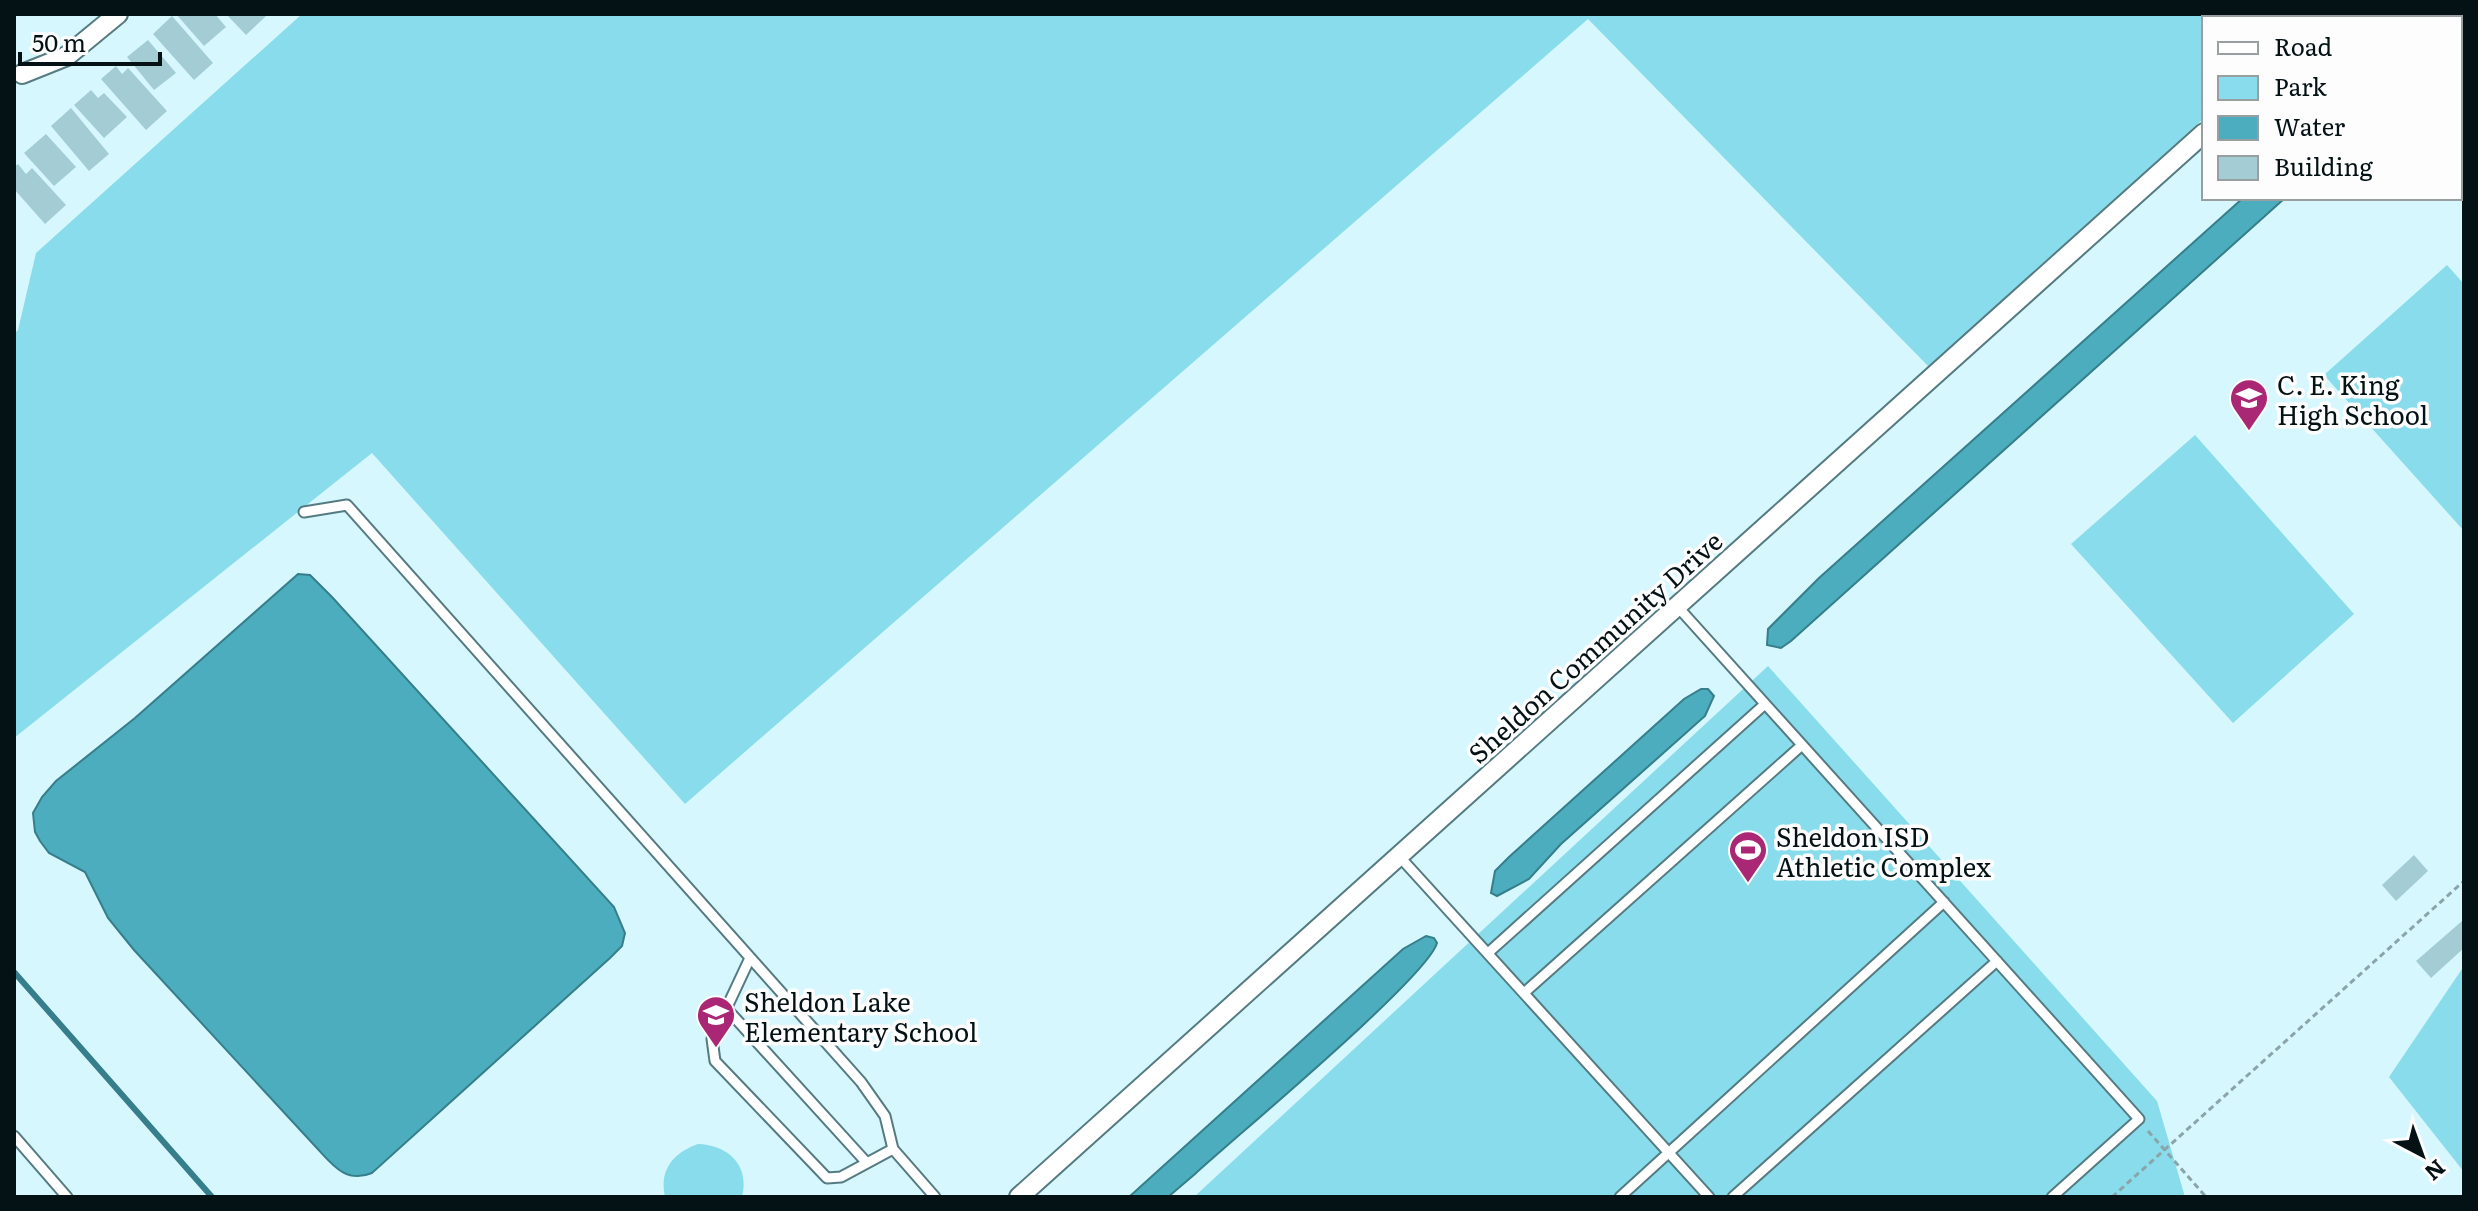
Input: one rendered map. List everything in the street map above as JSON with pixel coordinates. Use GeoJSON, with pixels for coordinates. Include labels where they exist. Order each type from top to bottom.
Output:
{"type":"FeatureCollection","features":[{"type":"Feature","properties":{"kind":"street"},"geometry":{"type":"LineString","coordinates":[[22,74],[67,56],[118,14]]}},
{"type":"Feature","properties":{"kind":"street","name":"Sheldon Community Drive"},"geometry":{"type":"LineString","coordinates":[[1019,1197],[2202,135]]}},
{"type":"Feature","properties":{"kind":"lane"},"geometry":{"type":"LineString","coordinates":[[304,512],[347,505],[861,1082],[885,1116],[893,1149],[935,1197]]}},
{"type":"Feature","properties":{"kind":"lane"},"geometry":{"type":"LineString","coordinates":[[1677,606],[2139,1119],[2052,1197]]}},
{"type":"Feature","properties":{"kind":"lane"},"geometry":{"type":"LineString","coordinates":[[1488,953],[1765,704]]}},
{"type":"Feature","properties":{"kind":"lane"},"geometry":{"type":"LineString","coordinates":[[1524,993],[1802,745]]}},
{"type":"Feature","properties":{"kind":"lane"},"geometry":{"type":"LineString","coordinates":[[1399,856],[1709,1197]]}},
{"type":"Feature","properties":{"kind":"lane"},"geometry":{"type":"LineString","coordinates":[[1620,1197],[1944,902]]}},
{"type":"Feature","properties":{"kind":"lane"},"geometry":{"type":"LineString","coordinates":[[750,958],[712,1039],[715,1061],[827,1178],[841,1177],[893,1149]]}},
{"type":"Feature","properties":{"kind":"lane"},"geometry":{"type":"LineString","coordinates":[[1733,1197],[1997,961]]}},
{"type":"Feature","properties":{"kind":"lane"},"geometry":{"type":"LineString","coordinates":[[726,1008],[867,1163]]}},
{"type":"Feature","properties":{"kind":"lane"},"geometry":{"type":"LineString","coordinates":[[14,1136],[67,1197]]}},
{"type":"Feature","properties":{"kind":"path"},"geometry":{"type":"LineString","coordinates":[[2112,1197],[2464,881]]}},
{"type":"Feature","properties":{"kind":"path"},"geometry":{"type":"LineString","coordinates":[[2139,1119],[2163,1151],[2206,1197]]}},
{"type":"Feature","properties":{"kind":"green space"},"geometry":{"type":"Polygon","coordinates":[[[302,14],[2319,14],[2202,16],[2202,120],[1930,368],[1588,19],[685,804],[372,453],[14,738],[14,334],[18,330],[36,253],[302,14]]]}},
{"type":"Feature","properties":{"kind":"green space"},"geometry":{"type":"Polygon","coordinates":[[[2447,265],[2464,284],[2464,531],[2324,375],[2447,265]]]}},
{"type":"Feature","properties":{"kind":"green space"},"geometry":{"type":"Polygon","coordinates":[[[2195,435],[2354,614],[2233,723],[2071,544],[2195,435]]]}},
{"type":"Feature","properties":{"kind":"green space","name":"Sheldon ISD Athletic Complex"},"geometry":{"type":"Polygon","coordinates":[[[1768,666],[2157,1101],[2185,1197],[1194,1197],[1768,666]]]}},
{"type":"Feature","properties":{"kind":"green space"},"geometry":{"type":"Polygon","coordinates":[[[2464,966],[2464,1172],[2389,1077],[2464,966]]]}},
{"type":"Feature","properties":{"kind":"green space"},"geometry":{"type":"Polygon","coordinates":[[[698,1144],[719,1148],[740,1166],[744,1186],[742,1197],[665,1197],[664,1179],[670,1164],[681,1152],[698,1144]]]}},
{"type":"Feature","properties":{"kind":"water"},"geometry":{"type":"Polygon","coordinates":[[[2241,200],[2283,200],[1791,641],[1781,648],[1767,645],[1768,629],[1819,578],[2241,200]]]}},
{"type":"Feature","properties":{"kind":"water"},"geometry":{"type":"Polygon","coordinates":[[[298,574],[310,575],[332,597],[614,907],[625,933],[622,946],[610,958],[372,1173],[362,1176],[347,1174],[327,1159],[134,950],[108,918],[85,872],[49,853],[35,832],[33,813],[56,781],[135,718],[298,574]]]}},
{"type":"Feature","properties":{"kind":"water"},"geometry":{"type":"Polygon","coordinates":[[[1701,689],[1708,689],[1714,696],[1705,716],[1561,844],[1529,879],[1497,896],[1491,893],[1495,871],[1509,857],[1684,699],[1701,689]]]}},
{"type":"Feature","properties":{"kind":"water"},"geometry":{"type":"Polygon","coordinates":[[[1426,936],[1434,938],[1437,943],[1425,961],[1366,1022],[1286,1094],[1168,1197],[1129,1197],[1403,949],[1426,936]]]}},
{"type":"Feature","properties":{"kind":"building"},"geometry":{"type":"Polygon","coordinates":[[[176,14],[215,14],[226,27],[204,46],[176,14]]]}},
{"type":"Feature","properties":{"kind":"building"},"geometry":{"type":"Polygon","coordinates":[[[226,14],[264,14],[266,16],[246,35],[226,14]]]}},
{"type":"Feature","properties":{"kind":"building"},"geometry":{"type":"Polygon","coordinates":[[[172,16],[213,63],[194,80],[153,34],[172,16]]]}},
{"type":"Feature","properties":{"kind":"building"},"geometry":{"type":"Polygon","coordinates":[[[148,40],[176,73],[154,90],[127,57],[148,40]]]}},
{"type":"Feature","properties":{"kind":"building"},"geometry":{"type":"Polygon","coordinates":[[[116,66],[122,74],[128,68],[167,111],[146,130],[101,79],[116,66]]]}},
{"type":"Feature","properties":{"kind":"building"},"geometry":{"type":"Polygon","coordinates":[[[91,90],[98,98],[104,93],[127,117],[104,138],[74,105],[91,90]]]}},
{"type":"Feature","properties":{"kind":"building"},"geometry":{"type":"Polygon","coordinates":[[[71,108],[109,154],[89,171],[51,126],[71,108]]]}},
{"type":"Feature","properties":{"kind":"building"},"geometry":{"type":"Polygon","coordinates":[[[46,134],[76,167],[54,186],[24,153],[46,134]]]}},
{"type":"Feature","properties":{"kind":"building"},"geometry":{"type":"Polygon","coordinates":[[[18,164],[26,174],[32,168],[66,205],[45,224],[14,189],[14,167],[18,164]]]}},
{"type":"Feature","properties":{"kind":"building"},"geometry":{"type":"Polygon","coordinates":[[[2414,855],[2428,871],[2396,901],[2382,885],[2414,855]]]}},
{"type":"Feature","properties":{"kind":"building"},"geometry":{"type":"Polygon","coordinates":[[[2462,921],[2464,948],[2431,978],[2416,961],[2462,921]]]}},
{"type":"Feature","properties":{"kind":"waterway"},"geometry":{"type":"LineString","coordinates":[[14,972],[212,1197]]}},
{"type":"Feature","properties":{"kind":"place","name":"C. E. King High School"},"geometry":{"type":"Point","coordinates":[2249,432]}},
{"type":"Feature","properties":{"kind":"place","name":"Sheldon ISD Athletic Complex"},"geometry":{"type":"Point","coordinates":[1748,884]}},
{"type":"Feature","properties":{"kind":"place","name":"Sheldon Lake Elementary School"},"geometry":{"type":"Point","coordinates":[716,1049]}}]}
